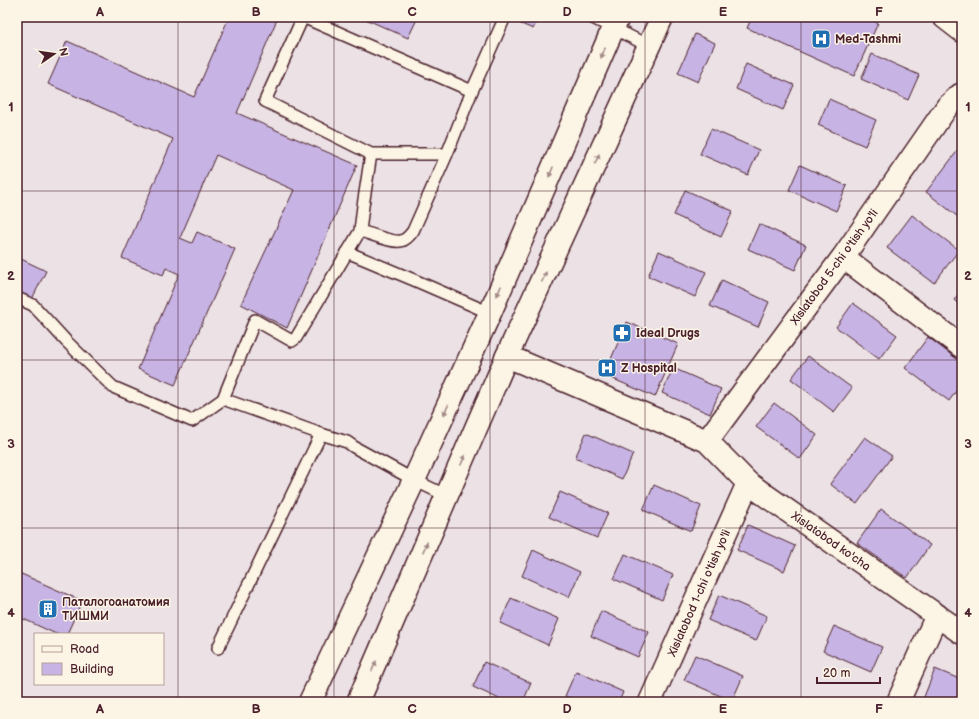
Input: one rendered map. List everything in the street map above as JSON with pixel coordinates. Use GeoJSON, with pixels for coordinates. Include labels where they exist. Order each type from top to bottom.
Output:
{"type":"FeatureCollection","features":[{"type":"Feature","properties":{"kind":"main road"},"geometry":{"type":"LineString","coordinates":[[358,702],[507,356],[662,17]]}},
{"type":"Feature","properties":{"kind":"main road"},"geometry":{"type":"LineString","coordinates":[[944,17],[962,31]]}},
{"type":"Feature","properties":{"kind":"main road"},"geometry":{"type":"LineString","coordinates":[[310,702],[490,313],[616,23]]}},
{"type":"Feature","properties":{"kind":"main road","name":"Xislatobod 5-chi o'tish yo'li"},"geometry":{"type":"LineString","coordinates":[[707,441],[843,257],[947,107],[960,95],[962,95]]}},
{"type":"Feature","properties":{"kind":"main road"},"geometry":{"type":"LineString","coordinates":[[843,257],[962,347]]}},
{"type":"Feature","properties":{"kind":"main road"},"geometry":{"type":"LineString","coordinates":[[507,356],[707,441]]}},
{"type":"Feature","properties":{"kind":"main road","name":"Xislatobod ko'cha"},"geometry":{"type":"LineString","coordinates":[[707,441],[748,483],[962,633]]}},
{"type":"Feature","properties":{"kind":"main road","name":"Xislatobod 1-chi o'tish yo'li"},"geometry":{"type":"LineString","coordinates":[[650,702],[748,483]]}},
{"type":"Feature","properties":{"kind":"main road"},"geometry":{"type":"LineString","coordinates":[[898,702],[937,615]]}},
{"type":"Feature","properties":{"kind":"lane"},"geometry":{"type":"LineString","coordinates":[[447,154],[372,154],[265,101],[303,17],[472,91]]}},
{"type":"Feature","properties":{"kind":"lane"},"geometry":{"type":"LineString","coordinates":[[360,231],[389,240],[400,241],[408,238],[413,231],[505,17]]}},
{"type":"Feature","properties":{"kind":"lane"},"geometry":{"type":"LineString","coordinates":[[591,17],[616,23],[649,46]]}},
{"type":"Feature","properties":{"kind":"lane"},"geometry":{"type":"LineString","coordinates":[[17,298],[33,305],[66,341],[113,387],[192,421],[223,399],[255,320],[292,341],[296,338],[360,231],[362,206],[372,154]]}},
{"type":"Feature","properties":{"kind":"lane"},"geometry":{"type":"LineString","coordinates":[[347,252],[490,313]]}},
{"type":"Feature","properties":{"kind":"lane"},"geometry":{"type":"LineString","coordinates":[[223,399],[347,442],[414,480],[447,496]]}},
{"type":"Feature","properties":{"kind":"lane"},"geometry":{"type":"LineString","coordinates":[[218,648],[321,434]]}},
{"type":"Feature","properties":{"kind":"building"},"geometry":{"type":"Polygon","coordinates":[[[229,17],[278,17],[237,113],[357,165],[287,328],[241,304],[294,190],[216,155],[180,238],[192,243],[197,232],[235,249],[175,385],[138,369],[179,274],[166,268],[163,275],[122,258],[173,139],[48,84],[67,41],[194,97],[229,17]]]}},
{"type":"Feature","properties":{"kind":"building"},"geometry":{"type":"Polygon","coordinates":[[[361,17],[418,17],[408,38],[361,17]]]}},
{"type":"Feature","properties":{"kind":"building"},"geometry":{"type":"Polygon","coordinates":[[[522,17],[539,17],[533,29],[519,23],[522,17]]]}},
{"type":"Feature","properties":{"kind":"building","name":"Med-Tashmi"},"geometry":{"type":"Polygon","coordinates":[[[752,17],[866,17],[878,23],[854,76],[747,28],[752,17]]]}},
{"type":"Feature","properties":{"kind":"building"},"geometry":{"type":"Polygon","coordinates":[[[695,34],[715,43],[698,82],[678,73],[695,34]]]}},
{"type":"Feature","properties":{"kind":"building"},"geometry":{"type":"Polygon","coordinates":[[[872,54],[919,75],[908,100],[861,79],[872,54]]]}},
{"type":"Feature","properties":{"kind":"building"},"geometry":{"type":"Polygon","coordinates":[[[746,64],[794,85],[783,110],[736,89],[746,64]]]}},
{"type":"Feature","properties":{"kind":"building"},"geometry":{"type":"Polygon","coordinates":[[[829,99],[876,120],[865,146],[818,125],[829,99]]]}},
{"type":"Feature","properties":{"kind":"building"},"geometry":{"type":"Polygon","coordinates":[[[711,129],[759,150],[748,175],[700,154],[711,129]]]}},
{"type":"Feature","properties":{"kind":"building"},"geometry":{"type":"Polygon","coordinates":[[[962,145],[962,220],[926,192],[962,145]]]}},
{"type":"Feature","properties":{"kind":"building"},"geometry":{"type":"Polygon","coordinates":[[[800,165],[847,186],[836,211],[789,190],[800,165]]]}},
{"type":"Feature","properties":{"kind":"building"},"geometry":{"type":"Polygon","coordinates":[[[685,190],[733,211],[721,237],[674,215],[685,190]]]}},
{"type":"Feature","properties":{"kind":"building"},"geometry":{"type":"Polygon","coordinates":[[[912,215],[959,250],[934,283],[887,248],[912,215]]]}},
{"type":"Feature","properties":{"kind":"building"},"geometry":{"type":"Polygon","coordinates":[[[759,224],[806,245],[795,270],[748,249],[759,224]]]}},
{"type":"Feature","properties":{"kind":"building"},"geometry":{"type":"Polygon","coordinates":[[[659,251],[706,272],[695,297],[648,276],[659,251]]]}},
{"type":"Feature","properties":{"kind":"building"},"geometry":{"type":"Polygon","coordinates":[[[17,257],[46,271],[32,299],[17,292],[17,257]]]}},
{"type":"Feature","properties":{"kind":"building"},"geometry":{"type":"Polygon","coordinates":[[[722,280],[769,302],[758,327],[710,306],[722,280]]]}},
{"type":"Feature","properties":{"kind":"building"},"geometry":{"type":"Polygon","coordinates":[[[962,289],[962,307],[954,300],[962,289]]]}},
{"type":"Feature","properties":{"kind":"building"},"geometry":{"type":"Polygon","coordinates":[[[853,303],[897,335],[879,359],[836,327],[853,303]]]}},
{"type":"Feature","properties":{"kind":"building"},"geometry":{"type":"Polygon","coordinates":[[[627,322],[678,344],[655,397],[604,375],[627,322]]]}},
{"type":"Feature","properties":{"kind":"building"},"geometry":{"type":"Polygon","coordinates":[[[928,337],[962,363],[962,383],[949,401],[905,368],[928,337]]]}},
{"type":"Feature","properties":{"kind":"building"},"geometry":{"type":"Polygon","coordinates":[[[808,356],[852,388],[834,412],[791,379],[808,356]]]}},
{"type":"Feature","properties":{"kind":"building"},"geometry":{"type":"Polygon","coordinates":[[[673,368],[721,389],[710,414],[662,393],[673,368]]]}},
{"type":"Feature","properties":{"kind":"building"},"geometry":{"type":"Polygon","coordinates":[[[774,403],[817,435],[800,459],[756,427],[774,403]]]}},
{"type":"Feature","properties":{"kind":"building"},"geometry":{"type":"Polygon","coordinates":[[[586,433],[633,454],[622,479],[575,458],[586,433]]]}},
{"type":"Feature","properties":{"kind":"building"},"geometry":{"type":"Polygon","coordinates":[[[865,437],[892,456],[857,504],[830,484],[865,437]]]}},
{"type":"Feature","properties":{"kind":"building"},"geometry":{"type":"Polygon","coordinates":[[[654,485],[701,506],[691,531],[643,510],[654,485]]]}},
{"type":"Feature","properties":{"kind":"building"},"geometry":{"type":"Polygon","coordinates":[[[560,492],[608,513],[597,538],[549,517],[560,492]]]}},
{"type":"Feature","properties":{"kind":"building"},"geometry":{"type":"Polygon","coordinates":[[[881,509],[930,545],[907,578],[857,543],[881,509]]]}},
{"type":"Feature","properties":{"kind":"building"},"geometry":{"type":"Polygon","coordinates":[[[748,525],[795,546],[784,571],[737,550],[748,525]]]}},
{"type":"Feature","properties":{"kind":"building"},"geometry":{"type":"Polygon","coordinates":[[[533,550],[580,572],[569,597],[522,576],[533,550]]]}},
{"type":"Feature","properties":{"kind":"building"},"geometry":{"type":"Polygon","coordinates":[[[625,554],[673,575],[662,600],[614,579],[625,554]]]}},
{"type":"Feature","properties":{"kind":"building","name":"Паталогоанатомия ТИШМИ"},"geometry":{"type":"Polygon","coordinates":[[[17,572],[82,601],[67,633],[54,633],[17,616],[17,572]]]}},
{"type":"Feature","properties":{"kind":"building"},"geometry":{"type":"Polygon","coordinates":[[[719,595],[767,616],[756,641],[708,620],[719,595]]]}},
{"type":"Feature","properties":{"kind":"building"},"geometry":{"type":"Polygon","coordinates":[[[511,598],[559,619],[548,645],[500,623],[511,598]]]}},
{"type":"Feature","properties":{"kind":"building"},"geometry":{"type":"Polygon","coordinates":[[[601,611],[649,632],[638,657],[591,636],[601,611]]]}},
{"type":"Feature","properties":{"kind":"building"},"geometry":{"type":"Polygon","coordinates":[[[834,626],[882,647],[871,672],[823,651],[834,626]]]}},
{"type":"Feature","properties":{"kind":"building"},"geometry":{"type":"Polygon","coordinates":[[[695,655],[743,676],[732,701],[684,680],[695,655]]]}},
{"type":"Feature","properties":{"kind":"building"},"geometry":{"type":"Polygon","coordinates":[[[484,662],[531,683],[523,702],[506,702],[473,687],[484,662]]]}},
{"type":"Feature","properties":{"kind":"building"},"geometry":{"type":"Polygon","coordinates":[[[935,669],[962,680],[962,702],[922,702],[935,669]]]}},
{"type":"Feature","properties":{"kind":"building"},"geometry":{"type":"Polygon","coordinates":[[[576,671],[623,692],[619,702],[579,702],[565,696],[576,671]]]}},
{"type":"Feature","properties":{"kind":"place","name":"Med-Tashmi"},"geometry":{"type":"Point","coordinates":[821,39]}},
{"type":"Feature","properties":{"kind":"place","name":"Ideal Drugs"},"geometry":{"type":"Point","coordinates":[622,333]}},
{"type":"Feature","properties":{"kind":"place","name":"Z Hospital"},"geometry":{"type":"Point","coordinates":[607,368]}},
{"type":"Feature","properties":{"kind":"place","name":"Паталогоанатомия ТИШМИ"},"geometry":{"type":"Point","coordinates":[48,609]}}]}
